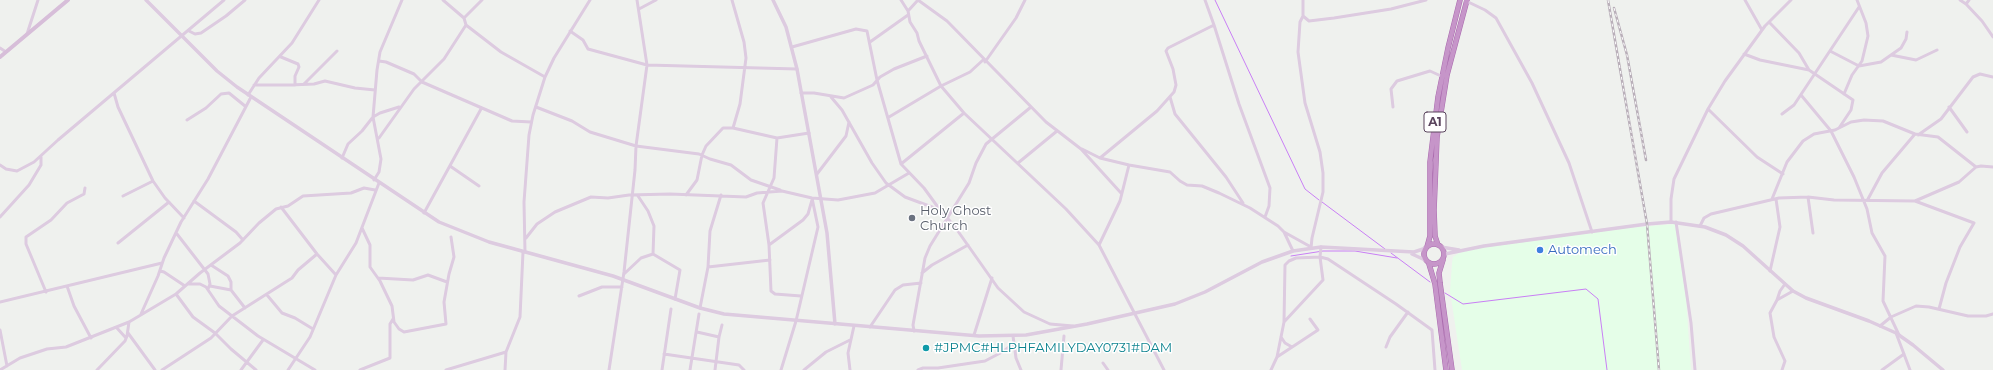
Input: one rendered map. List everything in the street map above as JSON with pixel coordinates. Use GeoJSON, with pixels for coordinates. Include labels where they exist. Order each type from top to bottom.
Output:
{"type":"FeatureCollection","features":[{"type":"Feature","properties":{"kind":"highway","name":"A1"},"geometry":{"type":"LineString","coordinates":[[1446,370],[1435,284],[1424,254],[1430,236],[1430,162],[1441,76],[1460,0]]}},
{"type":"Feature","properties":{"kind":"highway","name":"A1"},"geometry":{"type":"LineString","coordinates":[[1445,254],[1435,236],[1434,210],[1437,137],[1447,75],[1467,1]]}},
{"type":"Feature","properties":{"kind":"highway"},"geometry":{"type":"LineString","coordinates":[[1426,247],[1432,244],[1440,246]]}},
{"type":"Feature","properties":{"kind":"highway"},"geometry":{"type":"LineString","coordinates":[[1445,254],[1439,273],[1452,368],[1456,370]]}},
{"type":"Feature","properties":{"kind":"highway"},"geometry":{"type":"LineString","coordinates":[[1427,262],[1436,264],[1443,260]]}},
{"type":"Feature","properties":{"kind":"main road"},"geometry":{"type":"LineString","coordinates":[[0,57],[68,0]]}},
{"type":"Feature","properties":{"kind":"street"},"geometry":{"type":"LineString","coordinates":[[27,35],[38,0]]}},
{"type":"Feature","properties":{"kind":"street"},"geometry":{"type":"LineString","coordinates":[[146,0],[217,71],[249,96],[424,213],[446,226],[467,235],[623,280],[700,308],[724,314],[974,336],[1013,336],[1136,314],[1189,299],[1262,262],[1293,251],[1311,247],[1406,252],[1420,251],[1426,247]]}},
{"type":"Feature","properties":{"kind":"street"},"geometry":{"type":"LineString","coordinates":[[0,165],[6,169],[17,171],[41,157],[58,140],[224,0]]}},
{"type":"Feature","properties":{"kind":"street"},"geometry":{"type":"LineString","coordinates":[[189,31],[195,34],[201,33],[226,16],[245,0]]}},
{"type":"Feature","properties":{"kind":"street"},"geometry":{"type":"LineString","coordinates":[[141,314],[160,272],[162,263],[184,218],[208,179],[254,85],[292,43],[319,0]]}},
{"type":"Feature","properties":{"kind":"street"},"geometry":{"type":"LineString","coordinates":[[374,180],[381,165],[374,117],[375,90],[379,61],[382,47],[402,0]]}},
{"type":"Feature","properties":{"kind":"street"},"geometry":{"type":"LineString","coordinates":[[443,0],[464,18],[466,25],[501,52],[545,77]]}},
{"type":"Feature","properties":{"kind":"street"},"geometry":{"type":"LineString","coordinates":[[464,18],[482,0]]}},
{"type":"Feature","properties":{"kind":"street"},"geometry":{"type":"LineString","coordinates":[[505,370],[506,352],[520,317],[526,238],[524,202],[531,122],[545,77],[554,58],[590,0]]}},
{"type":"Feature","properties":{"kind":"street"},"geometry":{"type":"LineString","coordinates":[[609,370],[624,274],[635,170],[636,146],[647,65],[637,0]]}},
{"type":"Feature","properties":{"kind":"street"},"geometry":{"type":"LineString","coordinates":[[639,9],[656,0]]}},
{"type":"Feature","properties":{"kind":"street"},"geometry":{"type":"LineString","coordinates":[[732,0],[744,42],[745,69],[740,104],[733,128]]}},
{"type":"Feature","properties":{"kind":"street"},"geometry":{"type":"LineString","coordinates":[[773,0],[786,27],[802,93],[827,233],[835,324]]}},
{"type":"Feature","properties":{"kind":"street"},"geometry":{"type":"LineString","coordinates":[[901,0],[941,86],[964,113],[1066,209],[1100,245],[1163,369]]}},
{"type":"Feature","properties":{"kind":"street"},"geometry":{"type":"LineString","coordinates":[[870,42],[908,13],[918,0],[947,21],[984,61],[1031,107],[1057,131],[1081,149],[1121,193]]}},
{"type":"Feature","properties":{"kind":"street"},"geometry":{"type":"LineString","coordinates":[[889,117],[941,86],[970,72],[984,61],[1016,18],[1025,0]]}},
{"type":"Feature","properties":{"kind":"street"},"geometry":{"type":"LineString","coordinates":[[1205,0],[1239,104],[1270,188],[1269,206],[1265,217]]}},
{"type":"Feature","properties":{"kind":"street"},"geometry":{"type":"LineString","coordinates":[[1303,0],[1303,16],[1300,22],[1298,52],[1305,103],[1320,152],[1322,174],[1322,199],[1319,203],[1311,247]]}},
{"type":"Feature","properties":{"kind":"street"},"geometry":{"type":"LineString","coordinates":[[1303,16],[1309,21],[1334,18],[1391,9],[1426,0]]}},
{"type":"Feature","properties":{"kind":"street"},"geometry":{"type":"LineString","coordinates":[[1745,0],[1762,30]]}},
{"type":"Feature","properties":{"kind":"street"},"geometry":{"type":"LineString","coordinates":[[1671,222],[1671,199],[1674,179],[1708,109],[1744,54],[1762,30],[1791,0]]}},
{"type":"Feature","properties":{"kind":"street"},"geometry":{"type":"LineString","coordinates":[[1844,94],[1852,74],[1859,66],[1868,31],[1864,16],[1857,0]]}},
{"type":"Feature","properties":{"kind":"street"},"geometry":{"type":"LineString","coordinates":[[1960,0],[1966,4],[1982,21],[1993,37]]}},
{"type":"Feature","properties":{"kind":"street"},"geometry":{"type":"LineString","coordinates":[[1966,4],[1969,0]]}},
{"type":"Feature","properties":{"kind":"street"},"geometry":{"type":"LineString","coordinates":[[1467,1],[1485,10],[1496,18],[1532,83],[1569,163],[1592,232]]}},
{"type":"Feature","properties":{"kind":"street"},"geometry":{"type":"LineString","coordinates":[[1782,114],[1794,105],[1859,7]]}},
{"type":"Feature","properties":{"kind":"street"},"geometry":{"type":"LineString","coordinates":[[1769,22],[1799,53],[1809,70],[1853,100],[1850,110],[1838,129]]}},
{"type":"Feature","properties":{"kind":"street"},"geometry":{"type":"LineString","coordinates":[[378,139],[399,107],[429,72],[444,59],[466,25]]}},
{"type":"Feature","properties":{"kind":"street"},"geometry":{"type":"LineString","coordinates":[[1100,158],[1157,111],[1170,97],[1176,85],[1167,49],[1214,25]]}},
{"type":"Feature","properties":{"kind":"street"},"geometry":{"type":"LineString","coordinates":[[792,47],[860,29],[867,31],[878,80],[901,164],[924,188],[940,210],[948,217],[1000,290],[1024,312],[1050,324],[1075,326]]}},
{"type":"Feature","properties":{"kind":"street"},"geometry":{"type":"LineString","coordinates":[[570,31],[583,40],[588,49],[647,65],[797,70]]}},
{"type":"Feature","properties":{"kind":"street"},"geometry":{"type":"LineString","coordinates":[[1830,51],[1859,66],[1881,62],[1891,56],[1904,44],[1907,32]]}},
{"type":"Feature","properties":{"kind":"street"},"geometry":{"type":"LineString","coordinates":[[0,48],[6,52]]}},
{"type":"Feature","properties":{"kind":"street"},"geometry":{"type":"LineString","coordinates":[[1891,56],[1916,60],[1937,50]]}},
{"type":"Feature","properties":{"kind":"street"},"geometry":{"type":"LineString","coordinates":[[304,84],[337,51]]}},
{"type":"Feature","properties":{"kind":"street"},"geometry":{"type":"LineString","coordinates":[[1744,54],[1760,60],[1809,70]]}},
{"type":"Feature","properties":{"kind":"street"},"geometry":{"type":"LineString","coordinates":[[281,56],[298,64],[299,67],[294,76],[295,85]]}},
{"type":"Feature","properties":{"kind":"street"},"geometry":{"type":"LineString","coordinates":[[802,93],[816,93],[831,97],[843,98],[873,85],[894,69],[927,56]]}},
{"type":"Feature","properties":{"kind":"street"},"geometry":{"type":"LineString","coordinates":[[379,61],[386,62],[414,74],[422,82],[482,109],[512,121],[531,122]]}},
{"type":"Feature","properties":{"kind":"street"},"geometry":{"type":"LineString","coordinates":[[1393,107],[1391,89],[1397,81],[1432,70],[1441,76]]}},
{"type":"Feature","properties":{"kind":"street"},"geometry":{"type":"LineString","coordinates":[[1868,199],[1882,173],[1917,135],[1941,118],[1973,77],[1980,74],[1993,77]]}},
{"type":"Feature","properties":{"kind":"street"},"geometry":{"type":"LineString","coordinates":[[254,85],[295,85],[325,81],[355,88],[375,90]]}},
{"type":"Feature","properties":{"kind":"street"},"geometry":{"type":"LineString","coordinates":[[114,93],[118,106],[153,181],[169,202],[184,218]]}},
{"type":"Feature","properties":{"kind":"street"},"geometry":{"type":"LineString","coordinates":[[187,120],[206,108],[221,94],[229,93],[245,106]]}},
{"type":"Feature","properties":{"kind":"street"},"geometry":{"type":"LineString","coordinates":[[1801,95],[1831,131],[1846,160],[1863,199],[1872,234],[1885,256],[1882,296],[1884,306],[1891,317],[1910,370]]}},
{"type":"Feature","properties":{"kind":"street"},"geometry":{"type":"LineString","coordinates":[[831,97],[840,106],[872,163],[889,186],[905,196],[940,210]]}},
{"type":"Feature","properties":{"kind":"street"},"geometry":{"type":"LineString","coordinates":[[1170,97],[1175,114],[1226,178],[1244,205]]}},
{"type":"Feature","properties":{"kind":"street"},"geometry":{"type":"LineString","coordinates":[[840,106],[843,98]]}},
{"type":"Feature","properties":{"kind":"street"},"geometry":{"type":"LineString","coordinates":[[342,158],[348,144],[374,117],[380,113],[399,107]]}},
{"type":"Feature","properties":{"kind":"street"},"geometry":{"type":"LineString","coordinates":[[536,107],[566,118],[590,132],[636,146],[702,155],[731,166],[751,180],[782,191],[812,199],[821,198],[838,200],[875,194],[909,173]]}},
{"type":"Feature","properties":{"kind":"street"},"geometry":{"type":"LineString","coordinates":[[914,331],[913,325],[926,254],[969,183],[983,149],[992,138],[1031,107]]}},
{"type":"Feature","properties":{"kind":"street"},"geometry":{"type":"LineString","coordinates":[[1948,108],[1967,132]]}},
{"type":"Feature","properties":{"kind":"street"},"geometry":{"type":"LineString","coordinates":[[424,213],[482,109]]}},
{"type":"Feature","properties":{"kind":"street"},"geometry":{"type":"LineString","coordinates":[[1708,109],[1757,157],[1783,174]]}},
{"type":"Feature","properties":{"kind":"street"},"geometry":{"type":"LineString","coordinates":[[1850,110],[1850,117],[1854,121]]}},
{"type":"Feature","properties":{"kind":"street"},"geometry":{"type":"LineString","coordinates":[[901,164],[964,113]]}},
{"type":"Feature","properties":{"kind":"street"},"geometry":{"type":"LineString","coordinates":[[1770,271],[1780,228],[1774,199],[1789,158],[1804,141],[1814,134],[1838,129],[1854,121],[1875,119],[1917,135],[1941,138],[1976,167]]}},
{"type":"Feature","properties":{"kind":"street"},"geometry":{"type":"LineString","coordinates":[[817,174],[846,136],[850,122]]}},
{"type":"Feature","properties":{"kind":"street"},"geometry":{"type":"LineString","coordinates":[[686,195],[697,180],[702,155],[706,146],[724,127],[777,138],[809,132]]}},
{"type":"Feature","properties":{"kind":"street"},"geometry":{"type":"LineString","coordinates":[[1018,163],[1057,131]]}},
{"type":"Feature","properties":{"kind":"street"},"geometry":{"type":"LineString","coordinates":[[777,138],[774,178],[763,203],[769,245],[772,292],[801,296]]}},
{"type":"Feature","properties":{"kind":"street"},"geometry":{"type":"LineString","coordinates":[[1081,149],[1100,158],[1170,172],[1187,185],[1208,188],[1265,217],[1284,232],[1311,247]]}},
{"type":"Feature","properties":{"kind":"street"},"geometry":{"type":"LineString","coordinates":[[0,217],[29,185],[42,163],[41,157]]}},
{"type":"Feature","properties":{"kind":"street"},"geometry":{"type":"LineString","coordinates":[[1100,245],[1116,211],[1129,165]]}},
{"type":"Feature","properties":{"kind":"street"},"geometry":{"type":"LineString","coordinates":[[450,166],[479,186]]}},
{"type":"Feature","properties":{"kind":"street"},"geometry":{"type":"LineString","coordinates":[[1700,226],[1704,218],[1711,214],[1774,199],[1808,197],[1834,200],[1868,199],[1906,202],[1916,201],[1959,182],[1976,167],[1993,167]]}},
{"type":"Feature","properties":{"kind":"street"},"geometry":{"type":"LineString","coordinates":[[123,196],[153,181]]}},
{"type":"Feature","properties":{"kind":"street"},"geometry":{"type":"LineString","coordinates":[[288,370],[297,358],[313,329],[336,275],[347,260],[362,228],[375,190],[379,183]]}},
{"type":"Feature","properties":{"kind":"street"},"geometry":{"type":"LineString","coordinates":[[46,292],[26,244],[26,237],[51,220],[67,203],[83,194],[85,188]]}},
{"type":"Feature","properties":{"kind":"street"},"geometry":{"type":"LineString","coordinates":[[0,370],[25,356],[47,349],[62,348],[129,322],[176,294],[243,240],[259,223],[281,207],[288,206],[303,196],[350,193],[364,188],[375,190]]}},
{"type":"Feature","properties":{"kind":"street"},"geometry":{"type":"LineString","coordinates":[[526,238],[537,224],[557,211],[591,197],[608,198],[666,194],[746,197],[767,192],[782,191]]}},
{"type":"Feature","properties":{"kind":"street"},"geometry":{"type":"LineString","coordinates":[[700,308],[708,267],[710,231],[721,195]]}},
{"type":"Feature","properties":{"kind":"street"},"geometry":{"type":"LineString","coordinates":[[638,196],[648,212],[654,226],[653,254]]}},
{"type":"Feature","properties":{"kind":"street"},"geometry":{"type":"LineString","coordinates":[[1808,197],[1813,233]]}},
{"type":"Feature","properties":{"kind":"street"},"geometry":{"type":"LineString","coordinates":[[769,245],[803,220],[808,214],[812,199]]}},
{"type":"Feature","properties":{"kind":"street"},"geometry":{"type":"LineString","coordinates":[[781,370],[796,321],[818,227],[812,199]]}},
{"type":"Feature","properties":{"kind":"street"},"geometry":{"type":"LineString","coordinates":[[194,201],[236,232],[243,240]]}},
{"type":"Feature","properties":{"kind":"street"},"geometry":{"type":"LineString","coordinates":[[1916,201],[1974,223],[1960,247],[1946,283],[1939,309]]}},
{"type":"Feature","properties":{"kind":"street"},"geometry":{"type":"LineString","coordinates":[[118,243],[169,202]]}},
{"type":"Feature","properties":{"kind":"street"},"geometry":{"type":"LineString","coordinates":[[281,207],[317,254],[336,275]]}},
{"type":"Feature","properties":{"kind":"street"},"geometry":{"type":"LineString","coordinates":[[1445,254],[1460,250],[1671,222],[1700,226],[1716,231],[1735,240],[1751,252],[1793,291],[1806,298],[1897,334],[1914,345],[1943,370]]}},
{"type":"Feature","properties":{"kind":"street"},"geometry":{"type":"LineString","coordinates":[[1676,222],[1691,323],[1695,370]]}},
{"type":"Feature","properties":{"kind":"street"},"geometry":{"type":"LineString","coordinates":[[362,228],[370,245],[370,267],[378,278],[393,310],[393,320],[398,329],[404,332],[445,325],[447,321],[444,302],[447,282],[454,257],[451,237]]}},
{"type":"Feature","properties":{"kind":"street"},"geometry":{"type":"LineString","coordinates":[[1284,232],[1293,251]]}},
{"type":"Feature","properties":{"kind":"street"},"geometry":{"type":"LineString","coordinates":[[177,234],[208,275],[209,288],[216,302],[263,340],[297,358],[315,370]]}},
{"type":"Feature","properties":{"kind":"street"},"geometry":{"type":"LineString","coordinates":[[922,273],[932,265],[968,245]]}},
{"type":"Feature","properties":{"kind":"street"},"geometry":{"type":"LineString","coordinates":[[1440,246],[1460,250]]}},
{"type":"Feature","properties":{"kind":"street"},"geometry":{"type":"LineString","coordinates":[[1284,322],[1323,280],[1320,257],[1321,247]]}},
{"type":"Feature","properties":{"kind":"street"},"geometry":{"type":"LineString","coordinates":[[1406,252],[1427,262]]}},
{"type":"Feature","properties":{"kind":"street"},"geometry":{"type":"LineString","coordinates":[[162,370],[211,338],[232,316],[292,278],[298,270],[317,254]]}},
{"type":"Feature","properties":{"kind":"street"},"geometry":{"type":"LineString","coordinates":[[624,274],[641,258],[653,254],[680,270],[674,299]]}},
{"type":"Feature","properties":{"kind":"street"},"geometry":{"type":"LineString","coordinates":[[1271,370],[1276,357],[1284,322],[1285,265],[1289,261],[1296,258],[1320,257],[1328,259],[1408,312],[1432,330],[1435,370]]}},
{"type":"Feature","properties":{"kind":"street"},"geometry":{"type":"LineString","coordinates":[[708,267],[770,260]]}},
{"type":"Feature","properties":{"kind":"street"},"geometry":{"type":"LineString","coordinates":[[0,302],[162,263]]}},
{"type":"Feature","properties":{"kind":"street"},"geometry":{"type":"LineString","coordinates":[[211,265],[228,276],[231,282],[231,290],[245,308]]}},
{"type":"Feature","properties":{"kind":"street"},"geometry":{"type":"LineString","coordinates":[[160,272],[187,285],[200,284],[209,288],[231,290]]}},
{"type":"Feature","properties":{"kind":"street"},"geometry":{"type":"LineString","coordinates":[[378,278],[413,280],[428,275],[447,282]]}},
{"type":"Feature","properties":{"kind":"street"},"geometry":{"type":"LineString","coordinates":[[974,336],[992,278]]}},
{"type":"Feature","properties":{"kind":"street"},"geometry":{"type":"LineString","coordinates":[[870,327],[895,290],[903,285],[921,283]]}},
{"type":"Feature","properties":{"kind":"street"},"geometry":{"type":"LineString","coordinates":[[1785,284],[1780,291],[1770,313],[1770,322],[1779,350],[1785,361],[1783,368],[1788,370]]}},
{"type":"Feature","properties":{"kind":"street"},"geometry":{"type":"LineString","coordinates":[[67,286],[74,306],[91,338]]}},
{"type":"Feature","properties":{"kind":"street"},"geometry":{"type":"LineString","coordinates":[[579,296],[602,287],[622,287]]}},
{"type":"Feature","properties":{"kind":"street"},"geometry":{"type":"LineString","coordinates":[[1777,300],[1784,294],[1793,291]]}},
{"type":"Feature","properties":{"kind":"street"},"geometry":{"type":"LineString","coordinates":[[176,294],[190,314],[215,333],[256,370]]}},
{"type":"Feature","properties":{"kind":"street"},"geometry":{"type":"LineString","coordinates":[[267,294],[282,313],[295,318],[313,329]]}},
{"type":"Feature","properties":{"kind":"street"},"geometry":{"type":"LineString","coordinates":[[1880,326],[1891,317],[1916,306],[1939,309],[1968,316],[1993,314]]}},
{"type":"Feature","properties":{"kind":"street"},"geometry":{"type":"LineString","coordinates":[[662,370],[671,309]]}},
{"type":"Feature","properties":{"kind":"street"},"geometry":{"type":"LineString","coordinates":[[1386,348],[1390,337],[1408,312]]}},
{"type":"Feature","properties":{"kind":"street"},"geometry":{"type":"LineString","coordinates":[[690,370],[699,314]]}},
{"type":"Feature","properties":{"kind":"street"},"geometry":{"type":"LineString","coordinates":[[1276,357],[1318,330],[1310,319]]}},
{"type":"Feature","properties":{"kind":"street"},"geometry":{"type":"LineString","coordinates":[[360,370],[390,358],[390,324],[393,320]]}},
{"type":"Feature","properties":{"kind":"street"},"geometry":{"type":"LineString","coordinates":[[97,370],[126,338],[129,322]]}},
{"type":"Feature","properties":{"kind":"street"},"geometry":{"type":"LineString","coordinates":[[715,370],[722,325]]}},
{"type":"Feature","properties":{"kind":"street"},"geometry":{"type":"LineString","coordinates":[[116,326],[126,338]]}},
{"type":"Feature","properties":{"kind":"street"},"geometry":{"type":"LineString","coordinates":[[850,370],[847,357],[854,326]]}},
{"type":"Feature","properties":{"kind":"street"},"geometry":{"type":"LineString","coordinates":[[0,330],[7,366]]}},
{"type":"Feature","properties":{"kind":"street"},"geometry":{"type":"LineString","coordinates":[[697,332],[719,337]]}},
{"type":"Feature","properties":{"kind":"street"},"geometry":{"type":"LineString","coordinates":[[128,333],[155,370]]}},
{"type":"Feature","properties":{"kind":"street"},"geometry":{"type":"LineString","coordinates":[[1013,336],[1016,358],[1021,370]]}},
{"type":"Feature","properties":{"kind":"street"},"geometry":{"type":"LineString","coordinates":[[1061,370],[1064,336]]}},
{"type":"Feature","properties":{"kind":"street"},"geometry":{"type":"LineString","coordinates":[[1281,337],[1285,343],[1292,347]]}},
{"type":"Feature","properties":{"kind":"street"},"geometry":{"type":"LineString","coordinates":[[241,370],[263,340]]}},
{"type":"Feature","properties":{"kind":"street"},"geometry":{"type":"LineString","coordinates":[[804,370],[826,352],[850,340]]}},
{"type":"Feature","properties":{"kind":"street"},"geometry":{"type":"LineString","coordinates":[[918,370],[923,368],[951,368],[989,359],[1004,351],[1014,343]]}},
{"type":"Feature","properties":{"kind":"street"},"geometry":{"type":"LineString","coordinates":[[446,370],[506,352]]}},
{"type":"Feature","properties":{"kind":"street"},"geometry":{"type":"LineString","coordinates":[[664,354],[716,361],[740,366],[744,370]]}},
{"type":"Feature","properties":{"kind":"street"},"geometry":{"type":"LineString","coordinates":[[1882,370],[1904,354]]}},
{"type":"Feature","properties":{"kind":"street"},"geometry":{"type":"LineString","coordinates":[[1103,363],[1108,370]]}},
{"type":"Feature","properties":{"kind":"shaded area"},"geometry":{"type":"Polygon","coordinates":[[[1675,224],[1686,298],[1691,370],[1462,370],[1450,291],[1453,257],[1459,253],[1473,249],[1627,228],[1675,224]]]}},
{"type":"Feature","properties":{"kind":"waterway"},"geometry":{"type":"LineString","coordinates":[[1215,0],[1305,189],[1319,200]]}},
{"type":"Feature","properties":{"kind":"waterway"},"geometry":{"type":"LineString","coordinates":[[1322,202],[1385,249]]}},
{"type":"Feature","properties":{"kind":"waterway"},"geometry":{"type":"LineString","coordinates":[[1291,256],[1323,251],[1355,251],[1397,258]]}},
{"type":"Feature","properties":{"kind":"waterway"},"geometry":{"type":"LineString","coordinates":[[1391,253],[1430,282]]}},
{"type":"Feature","properties":{"kind":"waterway"},"geometry":{"type":"LineString","coordinates":[[1445,293],[1463,304],[1586,289],[1598,299],[1607,370]]}},
{"type":"Feature","properties":{"kind":"railway"},"geometry":{"type":"LineString","coordinates":[[1608,0],[1647,224],[1659,370]]}},
{"type":"Feature","properties":{"kind":"railway"},"geometry":{"type":"LineString","coordinates":[[1614,8],[1627,55],[1646,160]]}},
{"type":"Feature","properties":{"kind":"place","name":"Holy Ghost Church"},"geometry":{"type":"Point","coordinates":[912,218]}},
{"type":"Feature","properties":{"kind":"place","name":"Automech"},"geometry":{"type":"Point","coordinates":[1540,250]}},
{"type":"Feature","properties":{"kind":"place","name":"#JPMC#HLPHFAMILYDAY0731#DAM"},"geometry":{"type":"Point","coordinates":[926,348]}}]}
